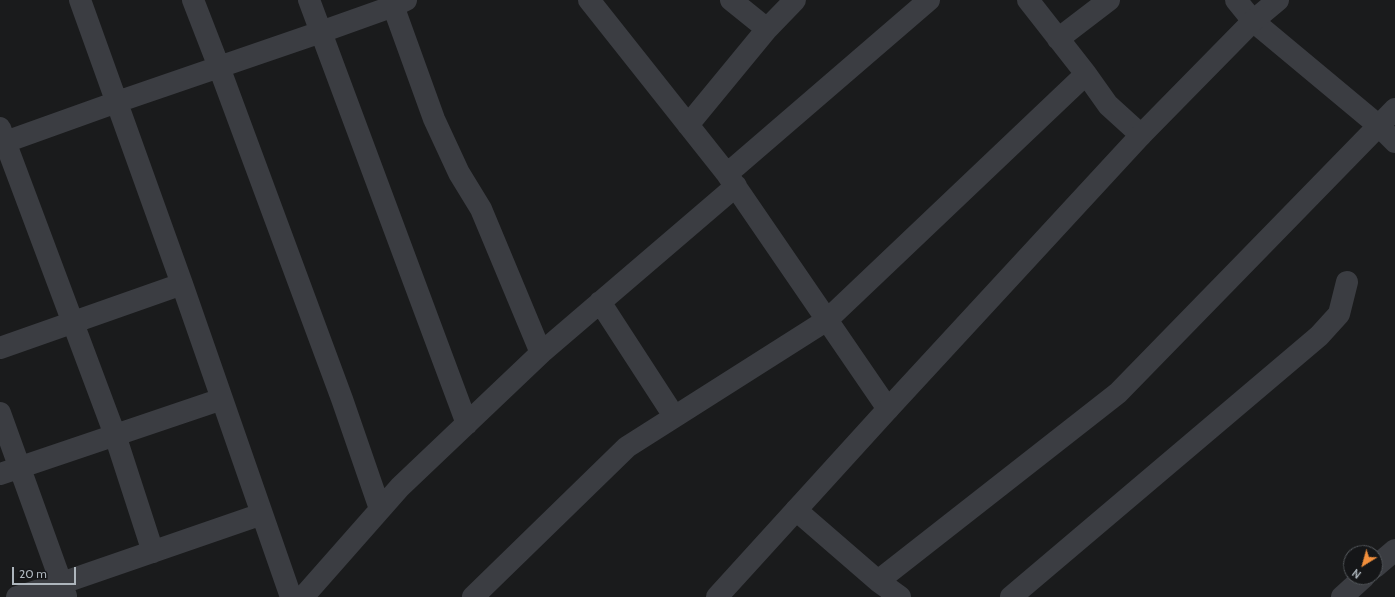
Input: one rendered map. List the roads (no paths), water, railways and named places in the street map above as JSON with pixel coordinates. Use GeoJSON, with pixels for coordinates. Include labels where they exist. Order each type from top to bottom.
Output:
{"type":"FeatureCollection","features":[{"type":"Feature","properties":{"kind":"street"},"geometry":{"type":"LineString","coordinates":[[80,0],[182,284],[291,597]]}},
{"type":"Feature","properties":{"kind":"street"},"geometry":{"type":"LineString","coordinates":[[193,0],[342,399],[380,510]]}},
{"type":"Feature","properties":{"kind":"street"},"geometry":{"type":"LineString","coordinates":[[309,0],[467,424]]}},
{"type":"Feature","properties":{"kind":"street"},"geometry":{"type":"LineString","coordinates":[[589,0],[732,180],[888,408]]}},
{"type":"Feature","properties":{"kind":"street"},"geometry":{"type":"LineString","coordinates":[[731,0],[767,29]]}},
{"type":"Feature","properties":{"kind":"street"},"geometry":{"type":"LineString","coordinates":[[688,125],[767,29],[795,0]]}},
{"type":"Feature","properties":{"kind":"street"},"geometry":{"type":"LineString","coordinates":[[303,597],[400,487],[541,353],[600,302],[929,0]]}},
{"type":"Feature","properties":{"kind":"street"},"geometry":{"type":"LineString","coordinates":[[1028,0],[1086,74],[1108,105],[1141,135]]}},
{"type":"Feature","properties":{"kind":"street"},"geometry":{"type":"LineString","coordinates":[[1058,39],[1109,0]]}},
{"type":"Feature","properties":{"kind":"street"},"geometry":{"type":"LineString","coordinates":[[1236,0],[1253,21],[1379,126],[1395,142]]}},
{"type":"Feature","properties":{"kind":"street"},"geometry":{"type":"LineString","coordinates":[[717,597],[888,408],[1141,135],[1253,21],[1278,0]]}},
{"type":"Feature","properties":{"kind":"street"},"geometry":{"type":"LineString","coordinates":[[153,552],[115,435],[74,322],[2,138],[117,102],[321,32],[397,2],[434,119],[459,173],[481,210],[541,353]]}},
{"type":"Feature","properties":{"kind":"street"},"geometry":{"type":"LineString","coordinates":[[472,597],[627,447],[827,320],[1086,74]]}},
{"type":"Feature","properties":{"kind":"street"},"geometry":{"type":"LineString","coordinates":[[878,580],[1118,393],[1395,109]]}},
{"type":"Feature","properties":{"kind":"street"},"geometry":{"type":"LineString","coordinates":[[1011,597],[1319,336],[1339,314],[1347,282]]}},
{"type":"Feature","properties":{"kind":"street"},"geometry":{"type":"LineString","coordinates":[[0,348],[182,284]]}},
{"type":"Feature","properties":{"kind":"street"},"geometry":{"type":"LineString","coordinates":[[600,302],[674,416]]}},
{"type":"Feature","properties":{"kind":"street"},"geometry":{"type":"LineString","coordinates":[[10,470],[222,399]]}},
{"type":"Feature","properties":{"kind":"street"},"geometry":{"type":"LineString","coordinates":[[0,413],[10,470],[64,590]]}},
{"type":"Feature","properties":{"kind":"street"},"geometry":{"type":"LineString","coordinates":[[796,510],[900,597]]}},
{"type":"Feature","properties":{"kind":"street"},"geometry":{"type":"LineString","coordinates":[[17,597],[64,590],[153,552],[262,514]]}},
{"type":"Feature","properties":{"kind":"street"},"geometry":{"type":"LineString","coordinates":[[1383,561],[1395,550]]}},
{"type":"Feature","properties":{"kind":"street"},"geometry":{"type":"LineString","coordinates":[[1342,597],[1355,585]]}}]}
